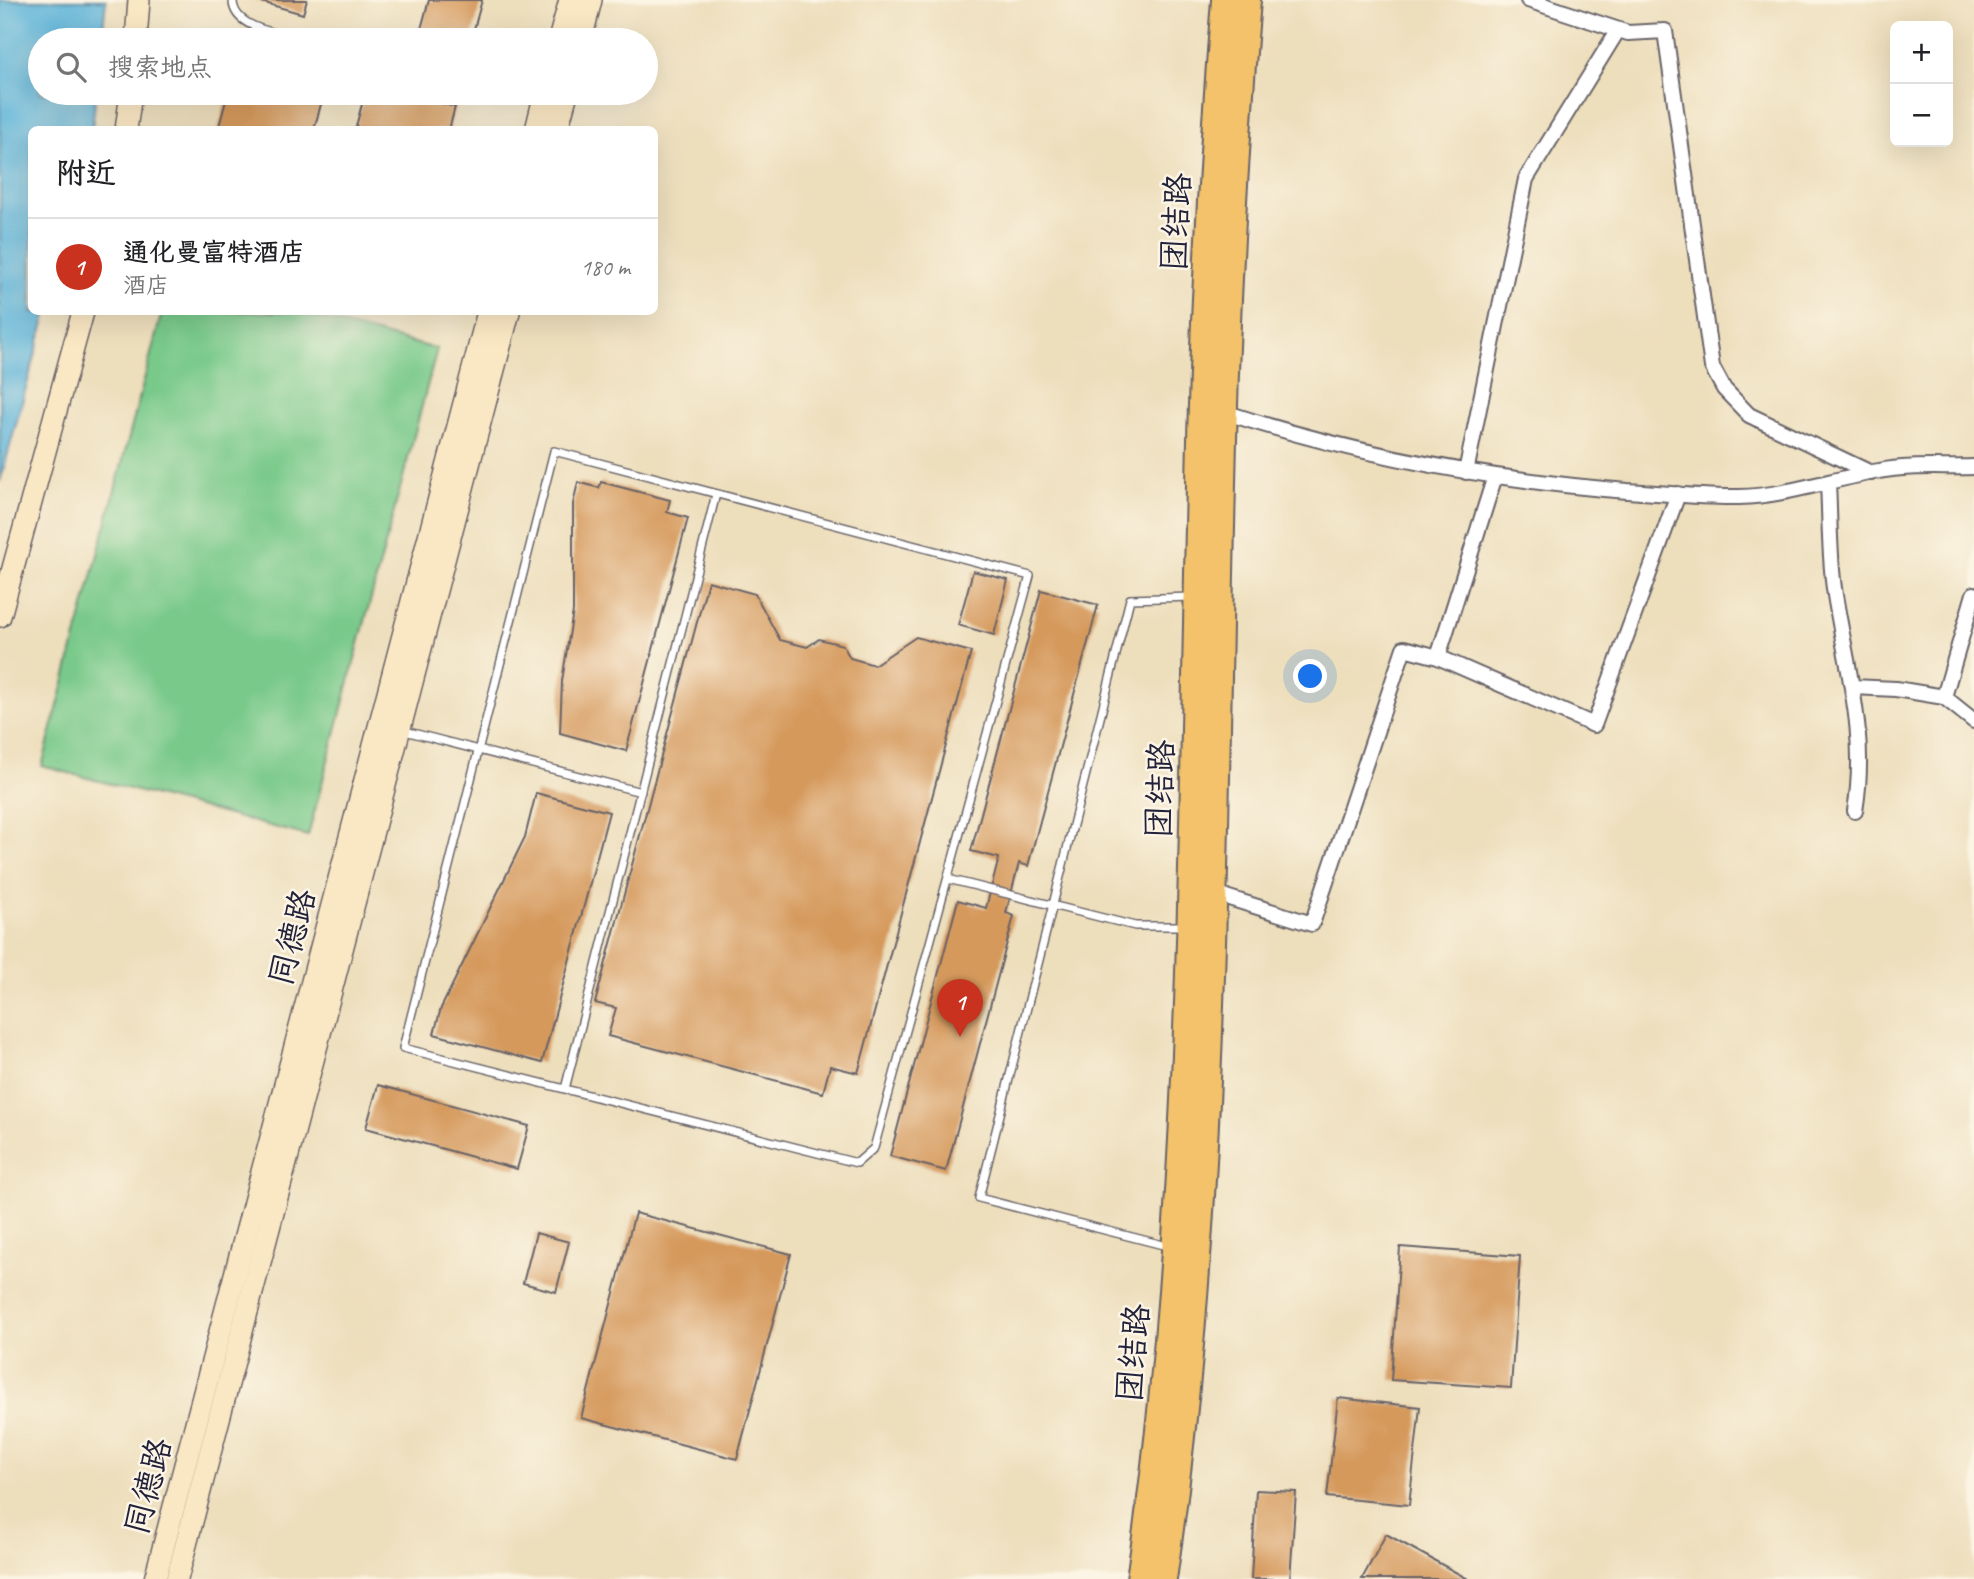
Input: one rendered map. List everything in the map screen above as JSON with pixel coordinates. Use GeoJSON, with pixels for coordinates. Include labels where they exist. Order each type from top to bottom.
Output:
{"type":"FeatureCollection","features":[{"type":"Feature","properties":{"kind":"highway","name":"团结路"},"geometry":{"type":"LineString","coordinates":[[1140,1579],[1160,1427],[1177,1248],[1190,925],[1207,268],[1225,0]]}},
{"type":"Feature","properties":{"kind":"highway","name":"团结路"},"geometry":{"type":"LineString","coordinates":[[1163,1579],[1180,1444],[1199,1247],[1213,893],[1231,230],[1247,0]]}},
{"type":"Feature","properties":{"kind":"main road"},"geometry":{"type":"LineString","coordinates":[[137,28],[139,0]]}},
{"type":"Feature","properties":{"kind":"main road"},"geometry":{"type":"LineString","coordinates":[[562,28],[570,0]]}},
{"type":"Feature","properties":{"kind":"main road"},"geometry":{"type":"LineString","coordinates":[[584,28],[591,0]]}},
{"type":"Feature","properties":{"kind":"main road"},"geometry":{"type":"LineString","coordinates":[[127,126],[129,105]]}},
{"type":"Feature","properties":{"kind":"main road"},"geometry":{"type":"LineString","coordinates":[[537,126],[542,105]]}},
{"type":"Feature","properties":{"kind":"main road"},"geometry":{"type":"LineString","coordinates":[[558,126],[564,105]]}},
{"type":"Feature","properties":{"kind":"main road"},"geometry":{"type":"LineString","coordinates":[[0,616],[82,315]]}},
{"type":"Feature","properties":{"kind":"main road","name":"同德路"},"geometry":{"type":"LineString","coordinates":[[155,1579],[487,315]]}},
{"type":"Feature","properties":{"kind":"main road","name":"同德路"},"geometry":{"type":"LineString","coordinates":[[177,1579],[508,315]]}},
{"type":"Feature","properties":{"kind":"street"},"geometry":{"type":"LineString","coordinates":[[1528,0],[1628,33],[1665,31],[1708,354],[1717,378],[1749,415],[1871,473]]}},
{"type":"Feature","properties":{"kind":"street"},"geometry":{"type":"LineString","coordinates":[[1466,472],[1526,179],[1618,30]]}},
{"type":"Feature","properties":{"kind":"street"},"geometry":{"type":"LineString","coordinates":[[1224,412],[1354,450],[1466,472],[1678,494],[1740,497],[1871,473],[1974,467]]}},
{"type":"Feature","properties":{"kind":"street"},"geometry":{"type":"LineString","coordinates":[[1438,657],[1495,476]]}},
{"type":"Feature","properties":{"kind":"street"},"geometry":{"type":"LineString","coordinates":[[1828,483],[1834,591],[1860,734],[1859,784],[1855,811]]}},
{"type":"Feature","properties":{"kind":"street"},"geometry":{"type":"LineString","coordinates":[[1213,893],[1312,924],[1404,648],[1438,657],[1594,725],[1678,494]]}},
{"type":"Feature","properties":{"kind":"street"},"geometry":{"type":"LineString","coordinates":[[1944,696],[1974,594]]}},
{"type":"Feature","properties":{"kind":"street"},"geometry":{"type":"LineString","coordinates":[[1852,687],[1944,696],[1974,721]]}},
{"type":"Feature","properties":{"kind":"lane"},"geometry":{"type":"LineString","coordinates":[[233,0],[236,14],[247,23],[265,28]]}},
{"type":"Feature","properties":{"kind":"lane"},"geometry":{"type":"LineString","coordinates":[[554,451],[1030,576],[874,1148],[857,1163],[402,1048],[478,750],[554,451]]}},
{"type":"Feature","properties":{"kind":"lane"},"geometry":{"type":"LineString","coordinates":[[565,1089],[716,494]]}},
{"type":"Feature","properties":{"kind":"lane"},"geometry":{"type":"LineString","coordinates":[[1177,1248],[979,1198],[1130,599],[1199,596]]}},
{"type":"Feature","properties":{"kind":"lane"},"geometry":{"type":"LineString","coordinates":[[400,730],[640,792]]}},
{"type":"Feature","properties":{"kind":"lane"},"geometry":{"type":"LineString","coordinates":[[948,879],[1135,926],[1190,925]]}},
{"type":"Feature","properties":{"kind":"green space"},"geometry":{"type":"Polygon","coordinates":[[[161,315],[308,315],[437,349],[308,836],[42,766],[161,315]]]}},
{"type":"Feature","properties":{"kind":"water"},"geometry":{"type":"Polygon","coordinates":[[[0,0],[106,0],[103,28],[28,28],[28,105],[95,105],[92,126],[28,126],[28,315],[46,315],[0,482],[0,0]]]}},
{"type":"Feature","properties":{"kind":"building"},"geometry":{"type":"Polygon","coordinates":[[[254,0],[307,0],[303,14],[254,0]]]}},
{"type":"Feature","properties":{"kind":"building"},"geometry":{"type":"Polygon","coordinates":[[[429,0],[482,0],[474,28],[421,28],[429,0]]]}},
{"type":"Feature","properties":{"kind":"building"},"geometry":{"type":"Polygon","coordinates":[[[225,105],[321,105],[315,126],[219,126],[225,105]]]}},
{"type":"Feature","properties":{"kind":"building"},"geometry":{"type":"Polygon","coordinates":[[[362,105],[455,107],[450,126],[356,126],[362,105]]]}},
{"type":"Feature","properties":{"kind":"building"},"geometry":{"type":"Polygon","coordinates":[[[578,482],[599,488],[601,482],[670,500],[667,512],[688,518],[626,751],[560,733],[562,681],[573,611],[573,504],[578,482]]]}},
{"type":"Feature","properties":{"kind":"building"},"geometry":{"type":"Polygon","coordinates":[[[973,571],[1008,580],[994,635],[958,625],[973,571]]]}},
{"type":"Feature","properties":{"kind":"building"},"geometry":{"type":"Polygon","coordinates":[[[708,581],[755,594],[780,640],[807,647],[819,639],[843,645],[850,658],[874,665],[916,637],[971,652],[858,1073],[830,1066],[823,1093],[608,1036],[616,1008],[595,1003],[708,581]]]}},
{"type":"Feature","properties":{"kind":"building"},"geometry":{"type":"Polygon","coordinates":[[[1041,590],[1098,605],[1028,866],[1019,863],[1006,913],[1014,916],[946,1171],[890,1156],[958,900],[986,908],[999,858],[971,851],[1041,590]]]}},
{"type":"Feature","properties":{"kind":"building"},"geometry":{"type":"Polygon","coordinates":[[[536,793],[609,812],[542,1063],[434,1034],[441,1008],[525,837],[536,793]]]}},
{"type":"Feature","properties":{"kind":"building"},"geometry":{"type":"Polygon","coordinates":[[[378,1085],[529,1126],[517,1169],[366,1128],[378,1085]]]}},
{"type":"Feature","properties":{"kind":"building"},"geometry":{"type":"Polygon","coordinates":[[[635,1213],[791,1254],[737,1459],[581,1418],[635,1213]]]}},
{"type":"Feature","properties":{"kind":"building"},"geometry":{"type":"Polygon","coordinates":[[[536,1233],[569,1242],[556,1292],[523,1283],[536,1233]]]}},
{"type":"Feature","properties":{"kind":"building"},"geometry":{"type":"Polygon","coordinates":[[[1400,1247],[1520,1256],[1511,1388],[1391,1380],[1400,1247]]]}},
{"type":"Feature","properties":{"kind":"building"},"geometry":{"type":"Polygon","coordinates":[[[1338,1398],[1420,1407],[1409,1505],[1327,1497],[1338,1398]]]}},
{"type":"Feature","properties":{"kind":"building"},"geometry":{"type":"Polygon","coordinates":[[[1256,1490],[1296,1492],[1290,1579],[1251,1579],[1256,1490]]]}},
{"type":"Feature","properties":{"kind":"building"},"geometry":{"type":"Polygon","coordinates":[[[1386,1534],[1468,1579],[1362,1579],[1386,1534]]]}},
{"type":"Feature","properties":{"kind":"place","name":"通化曼富特酒店"},"geometry":{"type":"Point","coordinates":[960,1037]}}]}
